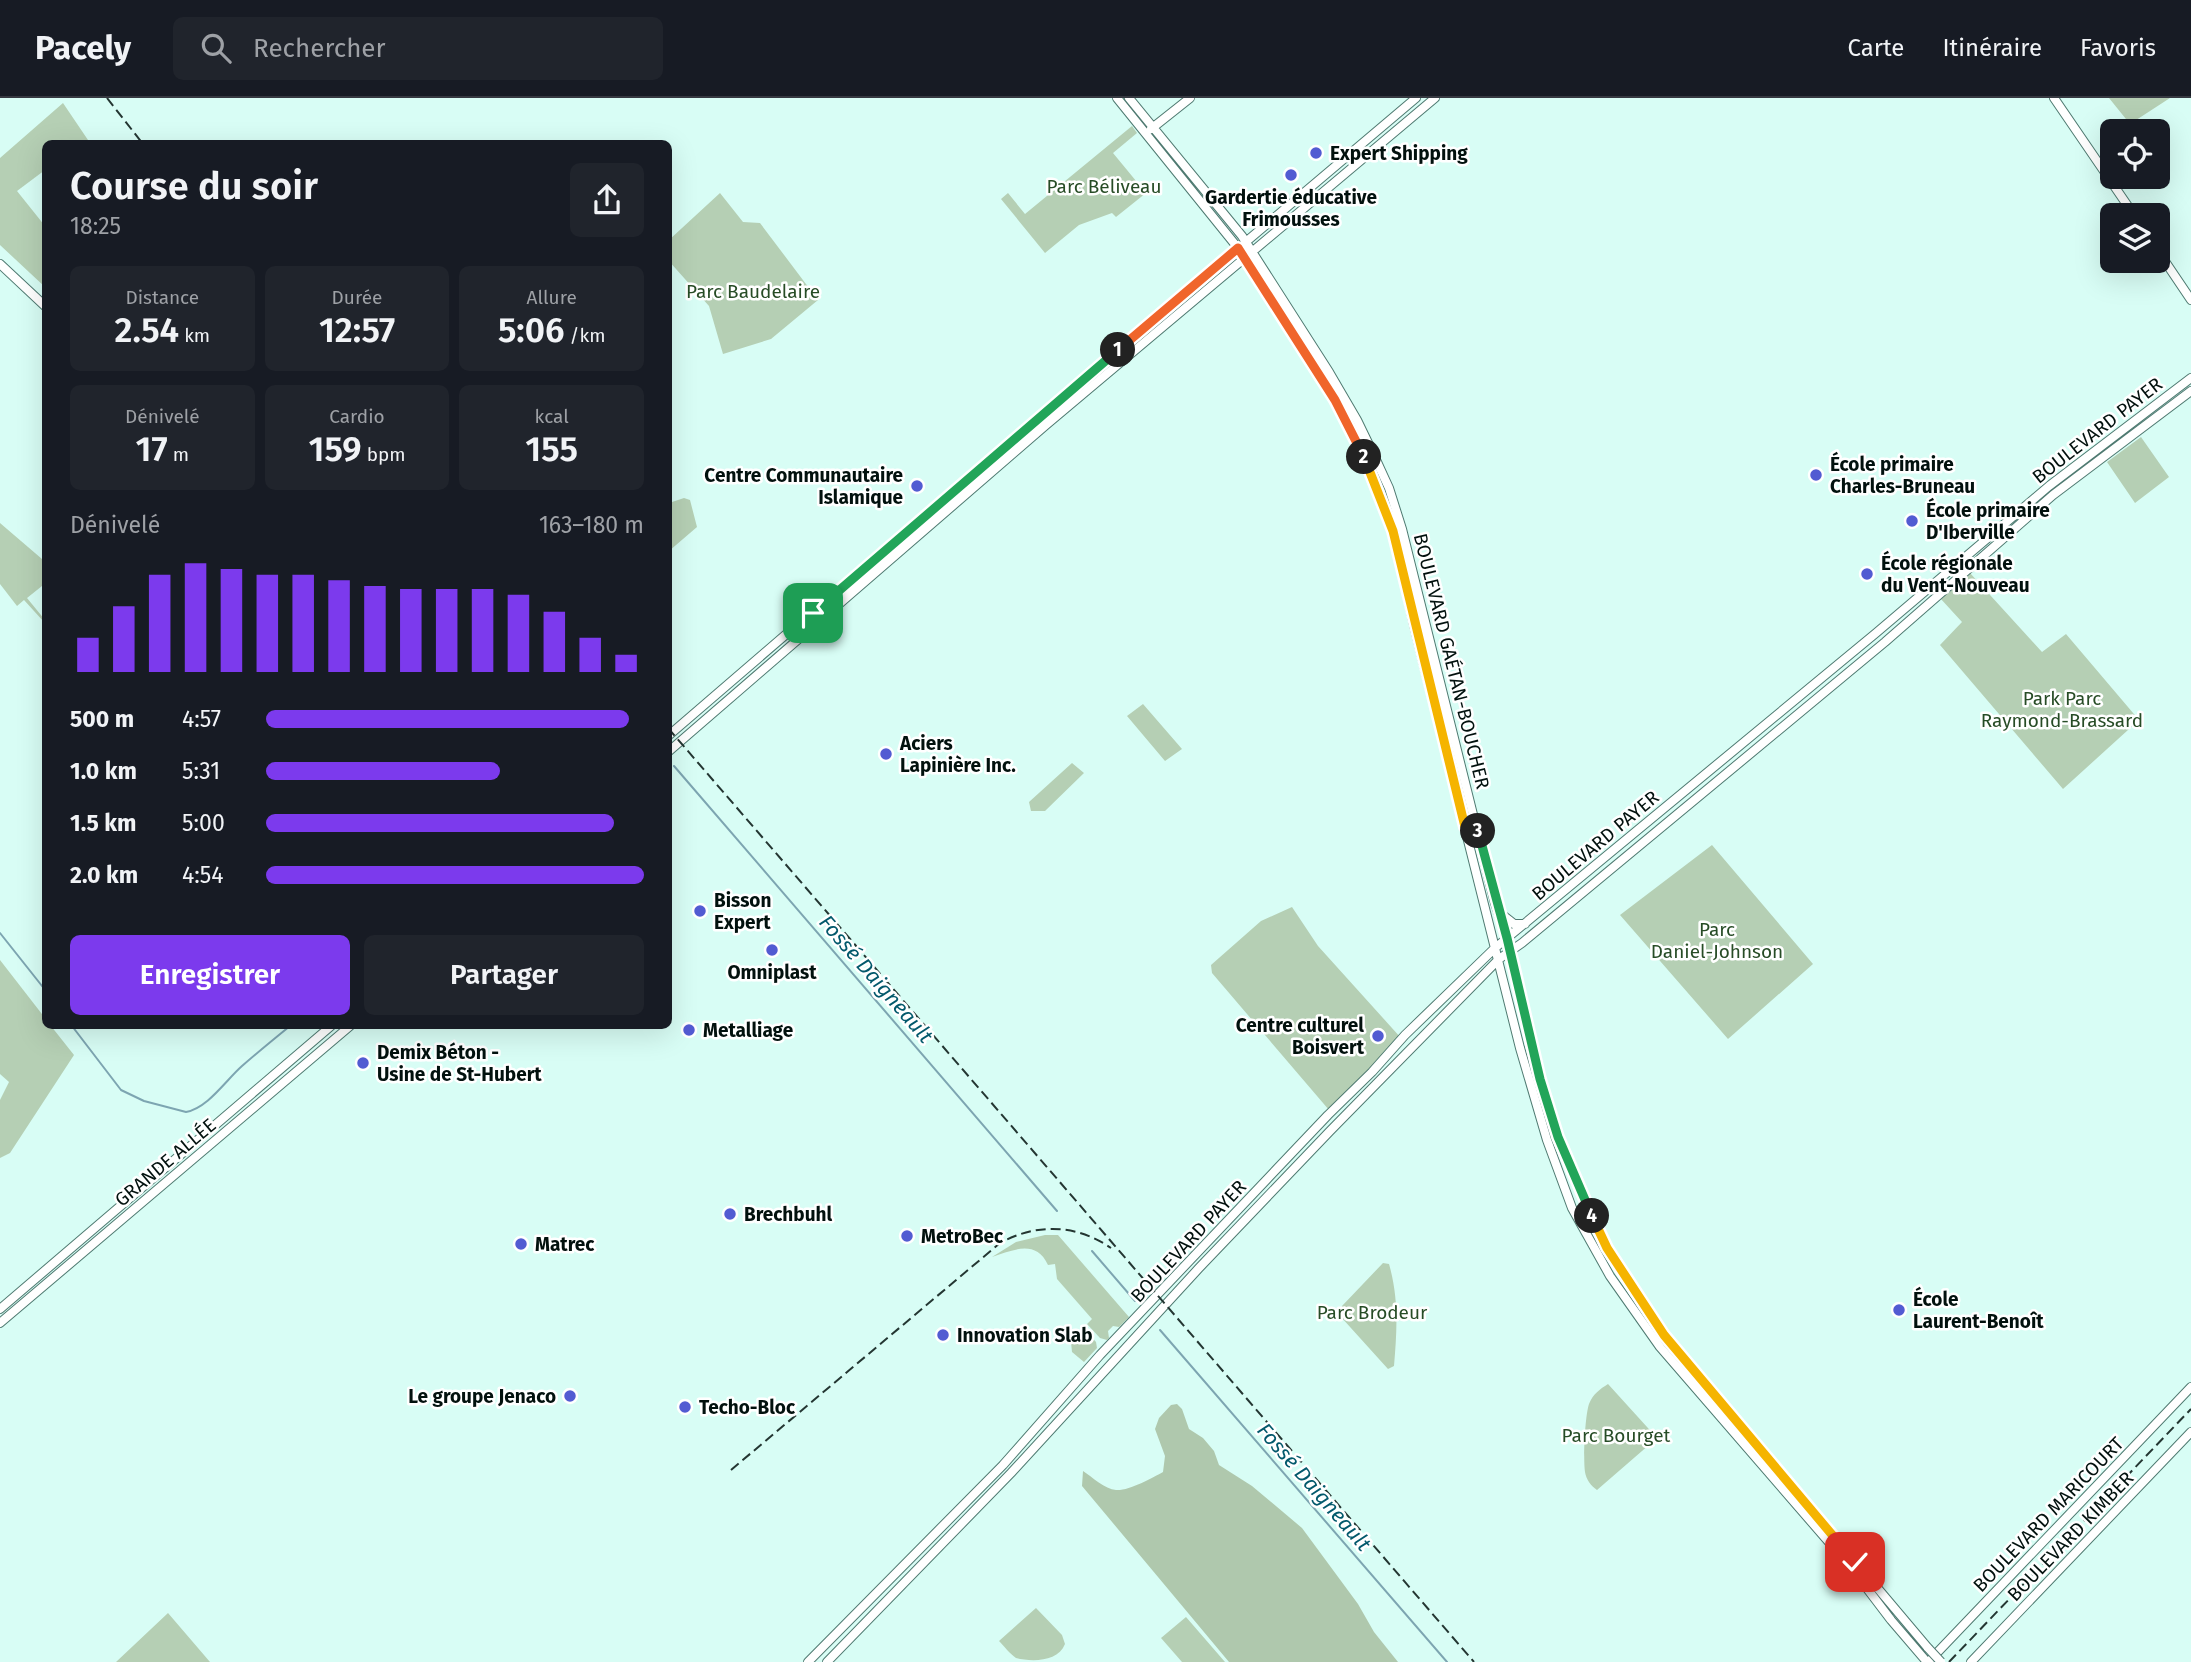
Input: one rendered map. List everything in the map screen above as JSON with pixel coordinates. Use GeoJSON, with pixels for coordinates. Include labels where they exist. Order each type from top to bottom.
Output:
{"type":"FeatureCollection","features":[{"type":"Feature","properties":{"kind":"main road"},"geometry":{"type":"LineString","coordinates":[[1117,98],[1149,131]]}},
{"type":"Feature","properties":{"kind":"main road"},"geometry":{"type":"LineString","coordinates":[[1129,98],[1149,131]]}},
{"type":"Feature","properties":{"kind":"main road"},"geometry":{"type":"LineString","coordinates":[[1149,131],[1190,98]]}},
{"type":"Feature","properties":{"kind":"main road"},"geometry":{"type":"LineString","coordinates":[[672,733],[1416,98]]}},
{"type":"Feature","properties":{"kind":"main road"},"geometry":{"type":"LineString","coordinates":[[672,749],[1045,425],[1435,98]]}},
{"type":"Feature","properties":{"kind":"main road"},"geometry":{"type":"LineString","coordinates":[[2054,98],[2126,203]]}},
{"type":"Feature","properties":{"kind":"main road","name":"BOULEVARD GAÉTAN-BOUCHER"},"geometry":{"type":"LineString","coordinates":[[1149,131],[1242,245],[1346,419],[1385,508],[1520,1048],[1547,1140],[1572,1208],[1610,1276],[1660,1347],[1853,1570],[1895,1617],[1941,1662]]}},
{"type":"Feature","properties":{"kind":"main road","name":"BOULEVARD GAÉTAN-BOUCHER"},"geometry":{"type":"LineString","coordinates":[[1248,255],[1357,420],[1389,488],[1402,529],[1507,938],[1540,1079],[1558,1137],[1607,1248],[1664,1335],[1895,1617],[1928,1662]]}},
{"type":"Feature","properties":{"kind":"main road"},"geometry":{"type":"LineString","coordinates":[[2,269],[42,304]]}},
{"type":"Feature","properties":{"kind":"main road"},"geometry":{"type":"LineString","coordinates":[[2170,269],[2191,300]]}},
{"type":"Feature","properties":{"kind":"main road","name":"BOULEVARD PAYER"},"geometry":{"type":"LineString","coordinates":[[808,1662],[1003,1465],[1100,1355],[1449,992],[1495,948],[2049,486],[2191,378]]}},
{"type":"Feature","properties":{"kind":"main road","name":"BOULEVARD PAYER"},"geometry":{"type":"LineString","coordinates":[[827,1662],[1011,1473],[1207,1259],[1499,959],[1885,642],[2053,495],[2191,391]]}},
{"type":"Feature","properties":{"kind":"main road"},"geometry":{"type":"LineString","coordinates":[[1465,827],[1476,824]]}},
{"type":"Feature","properties":{"kind":"main road"},"geometry":{"type":"LineString","coordinates":[[1498,911],[1514,924],[1525,924]]}},
{"type":"Feature","properties":{"kind":"main road"},"geometry":{"type":"LineString","coordinates":[[1449,992],[1458,1000]]}},
{"type":"Feature","properties":{"kind":"main road","name":"GRANDE ALLÉE"},"geometry":{"type":"LineString","coordinates":[[0,1309],[327,1029]]}},
{"type":"Feature","properties":{"kind":"main road","name":"GRANDE ALLÉE"},"geometry":{"type":"LineString","coordinates":[[0,1324],[346,1029]]}},
{"type":"Feature","properties":{"kind":"main road"},"geometry":{"type":"LineString","coordinates":[[1199,1251],[1207,1259]]}},
{"type":"Feature","properties":{"kind":"main road","name":"BOULEVARD MARICOURT"},"geometry":{"type":"LineString","coordinates":[[1928,1662],[2191,1387]]}},
{"type":"Feature","properties":{"kind":"main road","name":"BOULEVARD KIMBER"},"geometry":{"type":"LineString","coordinates":[[1971,1662],[2191,1432]]}},
{"type":"Feature","properties":{"kind":"green space"},"geometry":{"type":"Polygon","coordinates":[[[2109,98],[2170,98],[2138,119],[2126,119],[2109,98]]]}},
{"type":"Feature","properties":{"kind":"green space"},"geometry":{"type":"Polygon","coordinates":[[[63,103],[88,140],[42,140],[42,172],[17,191],[42,222],[42,284],[0,245],[0,158],[63,103]]]}},
{"type":"Feature","properties":{"kind":"green space","name":"Parc Béliveau"},"geometry":{"type":"Polygon","coordinates":[[[1132,126],[1137,133],[1113,153],[1146,193],[1116,217],[1112,213],[1079,225],[1045,253],[1001,199],[1008,193],[1025,214],[1132,126]]]}},
{"type":"Feature","properties":{"kind":"green space","name":"Parc Baudelaire"},"geometry":{"type":"Polygon","coordinates":[[[720,193],[743,222],[760,223],[818,300],[771,339],[723,354],[709,306],[672,264],[672,237],[720,193]]]}},
{"type":"Feature","properties":{"kind":"green space"},"geometry":{"type":"Polygon","coordinates":[[[2141,437],[2169,477],[2135,503],[2107,462],[2141,437]]]}},
{"type":"Feature","properties":{"kind":"green space"},"geometry":{"type":"Polygon","coordinates":[[[684,498],[690,500],[697,527],[672,548],[672,502],[684,498]]]}},
{"type":"Feature","properties":{"kind":"green space"},"geometry":{"type":"Polygon","coordinates":[[[0,523],[42,559],[42,586],[27,598],[42,620],[24,600],[17,606],[0,584],[0,523]]]}},
{"type":"Feature","properties":{"kind":"green space","name":"Park Parc Raymond-Brassard"},"geometry":{"type":"Polygon","coordinates":[[[1970,573],[2042,652],[2066,634],[2139,720],[2063,789],[1940,645],[1962,622],[1940,598],[1970,573]]]}},
{"type":"Feature","properties":{"kind":"green space"},"geometry":{"type":"Polygon","coordinates":[[[1143,704],[1182,749],[1165,761],[1127,716],[1143,704]]]}},
{"type":"Feature","properties":{"kind":"green space"},"geometry":{"type":"Polygon","coordinates":[[[1072,763],[1084,773],[1045,811],[1031,811],[1029,802],[1072,763]]]}},
{"type":"Feature","properties":{"kind":"green space","name":"Parc Daniel-Johnson"},"geometry":{"type":"Polygon","coordinates":[[[1712,845],[1813,964],[1728,1039],[1620,915],[1712,845]]]}},
{"type":"Feature","properties":{"kind":"green space"},"geometry":{"type":"Polygon","coordinates":[[[1292,907],[1318,946],[1401,1038],[1329,1110],[1212,973],[1211,965],[1261,921],[1292,907]]]}},
{"type":"Feature","properties":{"kind":"green space"},"geometry":{"type":"Polygon","coordinates":[[[0,960],[42,1014],[42,1029],[53,1029],[74,1055],[10,1153],[0,1158],[0,1100],[9,1082],[0,1074],[0,960]]]}},
{"type":"Feature","properties":{"kind":"green space"},"geometry":{"type":"Polygon","coordinates":[[[1045,1235],[1058,1235],[1129,1317],[1119,1327],[1113,1326],[1108,1331],[1107,1340],[1100,1338],[1087,1324],[1092,1319],[1057,1279],[1055,1264],[1048,1265],[1043,1257],[1031,1249],[992,1257],[1016,1242],[1045,1235]]]}},
{"type":"Feature","properties":{"kind":"green space","name":"Parc Brodeur"},"geometry":{"type":"Polygon","coordinates":[[[1383,1263],[1389,1264],[1396,1315],[1394,1366],[1388,1369],[1341,1317],[1342,1306],[1383,1263]]]}},
{"type":"Feature","properties":{"kind":"green space"},"geometry":{"type":"Polygon","coordinates":[[[1086,1331],[1096,1342],[1097,1348],[1084,1362],[1072,1352],[1071,1342],[1086,1331]]]}},
{"type":"Feature","properties":{"kind":"green space","name":"Parc Bourget"},"geometry":{"type":"Polygon","coordinates":[[[1608,1384],[1657,1438],[1597,1490],[1589,1482],[1585,1472],[1586,1418],[1593,1397],[1608,1384]]]}},
{"type":"Feature","properties":{"kind":"green space"},"geometry":{"type":"Polygon","coordinates":[[[1177,1404],[1182,1409],[1189,1429],[1203,1438],[1214,1451],[1219,1465],[1252,1486],[1302,1528],[1398,1662],[1229,1662],[1082,1486],[1083,1471],[1103,1485],[1116,1490],[1134,1486],[1163,1472],[1165,1456],[1155,1429],[1159,1418],[1171,1405],[1177,1404]]]}},
{"type":"Feature","properties":{"kind":"green space"},"geometry":{"type":"Polygon","coordinates":[[[1036,1608],[1062,1635],[1065,1644],[1057,1654],[1044,1659],[1016,1658],[999,1641],[1036,1608]]]}},
{"type":"Feature","properties":{"kind":"green space"},"geometry":{"type":"Polygon","coordinates":[[[168,1613],[210,1662],[116,1662],[168,1613]]]}},
{"type":"Feature","properties":{"kind":"green space"},"geometry":{"type":"Polygon","coordinates":[[[1186,1617],[1225,1662],[1182,1662],[1161,1638],[1186,1617]]]}},
{"type":"Feature","properties":{"kind":"waterway","name":"Fossé Daigneault"},"geometry":{"type":"LineString","coordinates":[[674,766],[1057,1211]]}},
{"type":"Feature","properties":{"kind":"waterway","name":"Fossé Daigneault"},"geometry":{"type":"LineString","coordinates":[[0,933],[42,986]]}},
{"type":"Feature","properties":{"kind":"waterway","name":"Fossé Daigneault"},"geometry":{"type":"LineString","coordinates":[[74,1029],[121,1090],[144,1101],[186,1112],[202,1105],[242,1066],[286,1029]]}},
{"type":"Feature","properties":{"kind":"waterway","name":"Fossé Daigneault"},"geometry":{"type":"LineString","coordinates":[[1092,1251],[1135,1301]]}},
{"type":"Feature","properties":{"kind":"waterway","name":"Fossé Daigneault"},"geometry":{"type":"LineString","coordinates":[[1160,1330],[1447,1662]]}},
{"type":"Feature","properties":{"kind":"railway"},"geometry":{"type":"LineString","coordinates":[[107,98],[140,140]]}},
{"type":"Feature","properties":{"kind":"railway"},"geometry":{"type":"LineString","coordinates":[[672,733],[1474,1662]]}},
{"type":"Feature","properties":{"kind":"railway"},"geometry":{"type":"LineString","coordinates":[[731,1470],[1000,1243],[1028,1232],[1056,1229],[1084,1234],[1111,1248]]}},
{"type":"Feature","properties":{"kind":"railway"},"geometry":{"type":"LineString","coordinates":[[1949,1662],[2191,1409]]}},
{"type":"Feature","properties":{"kind":"place","name":"Expert Shipping"},"geometry":{"type":"Point","coordinates":[1316,153]}},
{"type":"Feature","properties":{"kind":"place","name":"Gardertie éducative Frimousses"},"geometry":{"type":"Point","coordinates":[1291,175]}},
{"type":"Feature","properties":{"kind":"place","name":"École primaire Charles-Bruneau"},"geometry":{"type":"Point","coordinates":[1816,475]}},
{"type":"Feature","properties":{"kind":"place","name":"Centre Communautaire Islamique"},"geometry":{"type":"Point","coordinates":[917,486]}},
{"type":"Feature","properties":{"kind":"place","name":"École primaire D'Iberville"},"geometry":{"type":"Point","coordinates":[1912,521]}},
{"type":"Feature","properties":{"kind":"place","name":"École régionale du Vent-Nouveau"},"geometry":{"type":"Point","coordinates":[1867,574]}},
{"type":"Feature","properties":{"kind":"place","name":"Aciers Lapinière Inc."},"geometry":{"type":"Point","coordinates":[886,754]}},
{"type":"Feature","properties":{"kind":"place","name":"Bisson Expert"},"geometry":{"type":"Point","coordinates":[700,911]}},
{"type":"Feature","properties":{"kind":"place","name":"Omniplast"},"geometry":{"type":"Point","coordinates":[772,950]}},
{"type":"Feature","properties":{"kind":"place","name":"Metalliage"},"geometry":{"type":"Point","coordinates":[689,1030]}},
{"type":"Feature","properties":{"kind":"place","name":"Centre culturel Boisvert"},"geometry":{"type":"Point","coordinates":[1378,1036]}},
{"type":"Feature","properties":{"kind":"place","name":"Demix Béton - Usine de St-Hubert"},"geometry":{"type":"Point","coordinates":[363,1063]}},
{"type":"Feature","properties":{"kind":"place","name":"Brechbuhl"},"geometry":{"type":"Point","coordinates":[730,1214]}},
{"type":"Feature","properties":{"kind":"place","name":"MetroBec"},"geometry":{"type":"Point","coordinates":[907,1236]}},
{"type":"Feature","properties":{"kind":"place","name":"Matrec"},"geometry":{"type":"Point","coordinates":[521,1244]}},
{"type":"Feature","properties":{"kind":"place","name":"École Laurent-Benoît"},"geometry":{"type":"Point","coordinates":[1899,1310]}},
{"type":"Feature","properties":{"kind":"place","name":"Innovation Slab"},"geometry":{"type":"Point","coordinates":[943,1335]}},
{"type":"Feature","properties":{"kind":"place","name":"Le groupe Jenaco"},"geometry":{"type":"Point","coordinates":[570,1396]}},
{"type":"Feature","properties":{"kind":"place","name":"Techo-Bloc"},"geometry":{"type":"Point","coordinates":[685,1407]}},
{"type":"Feature","properties":{"kind":"route"},"geometry":{"type":"LineString","coordinates":[[813,613],[1238,248],[1346,419],[1385,508],[1393,531],[1465,827],[1476,824],[1495,902],[1507,938],[1540,1079],[1570,1168],[1607,1248],[1664,1335],[1855,1562]]}}]}
